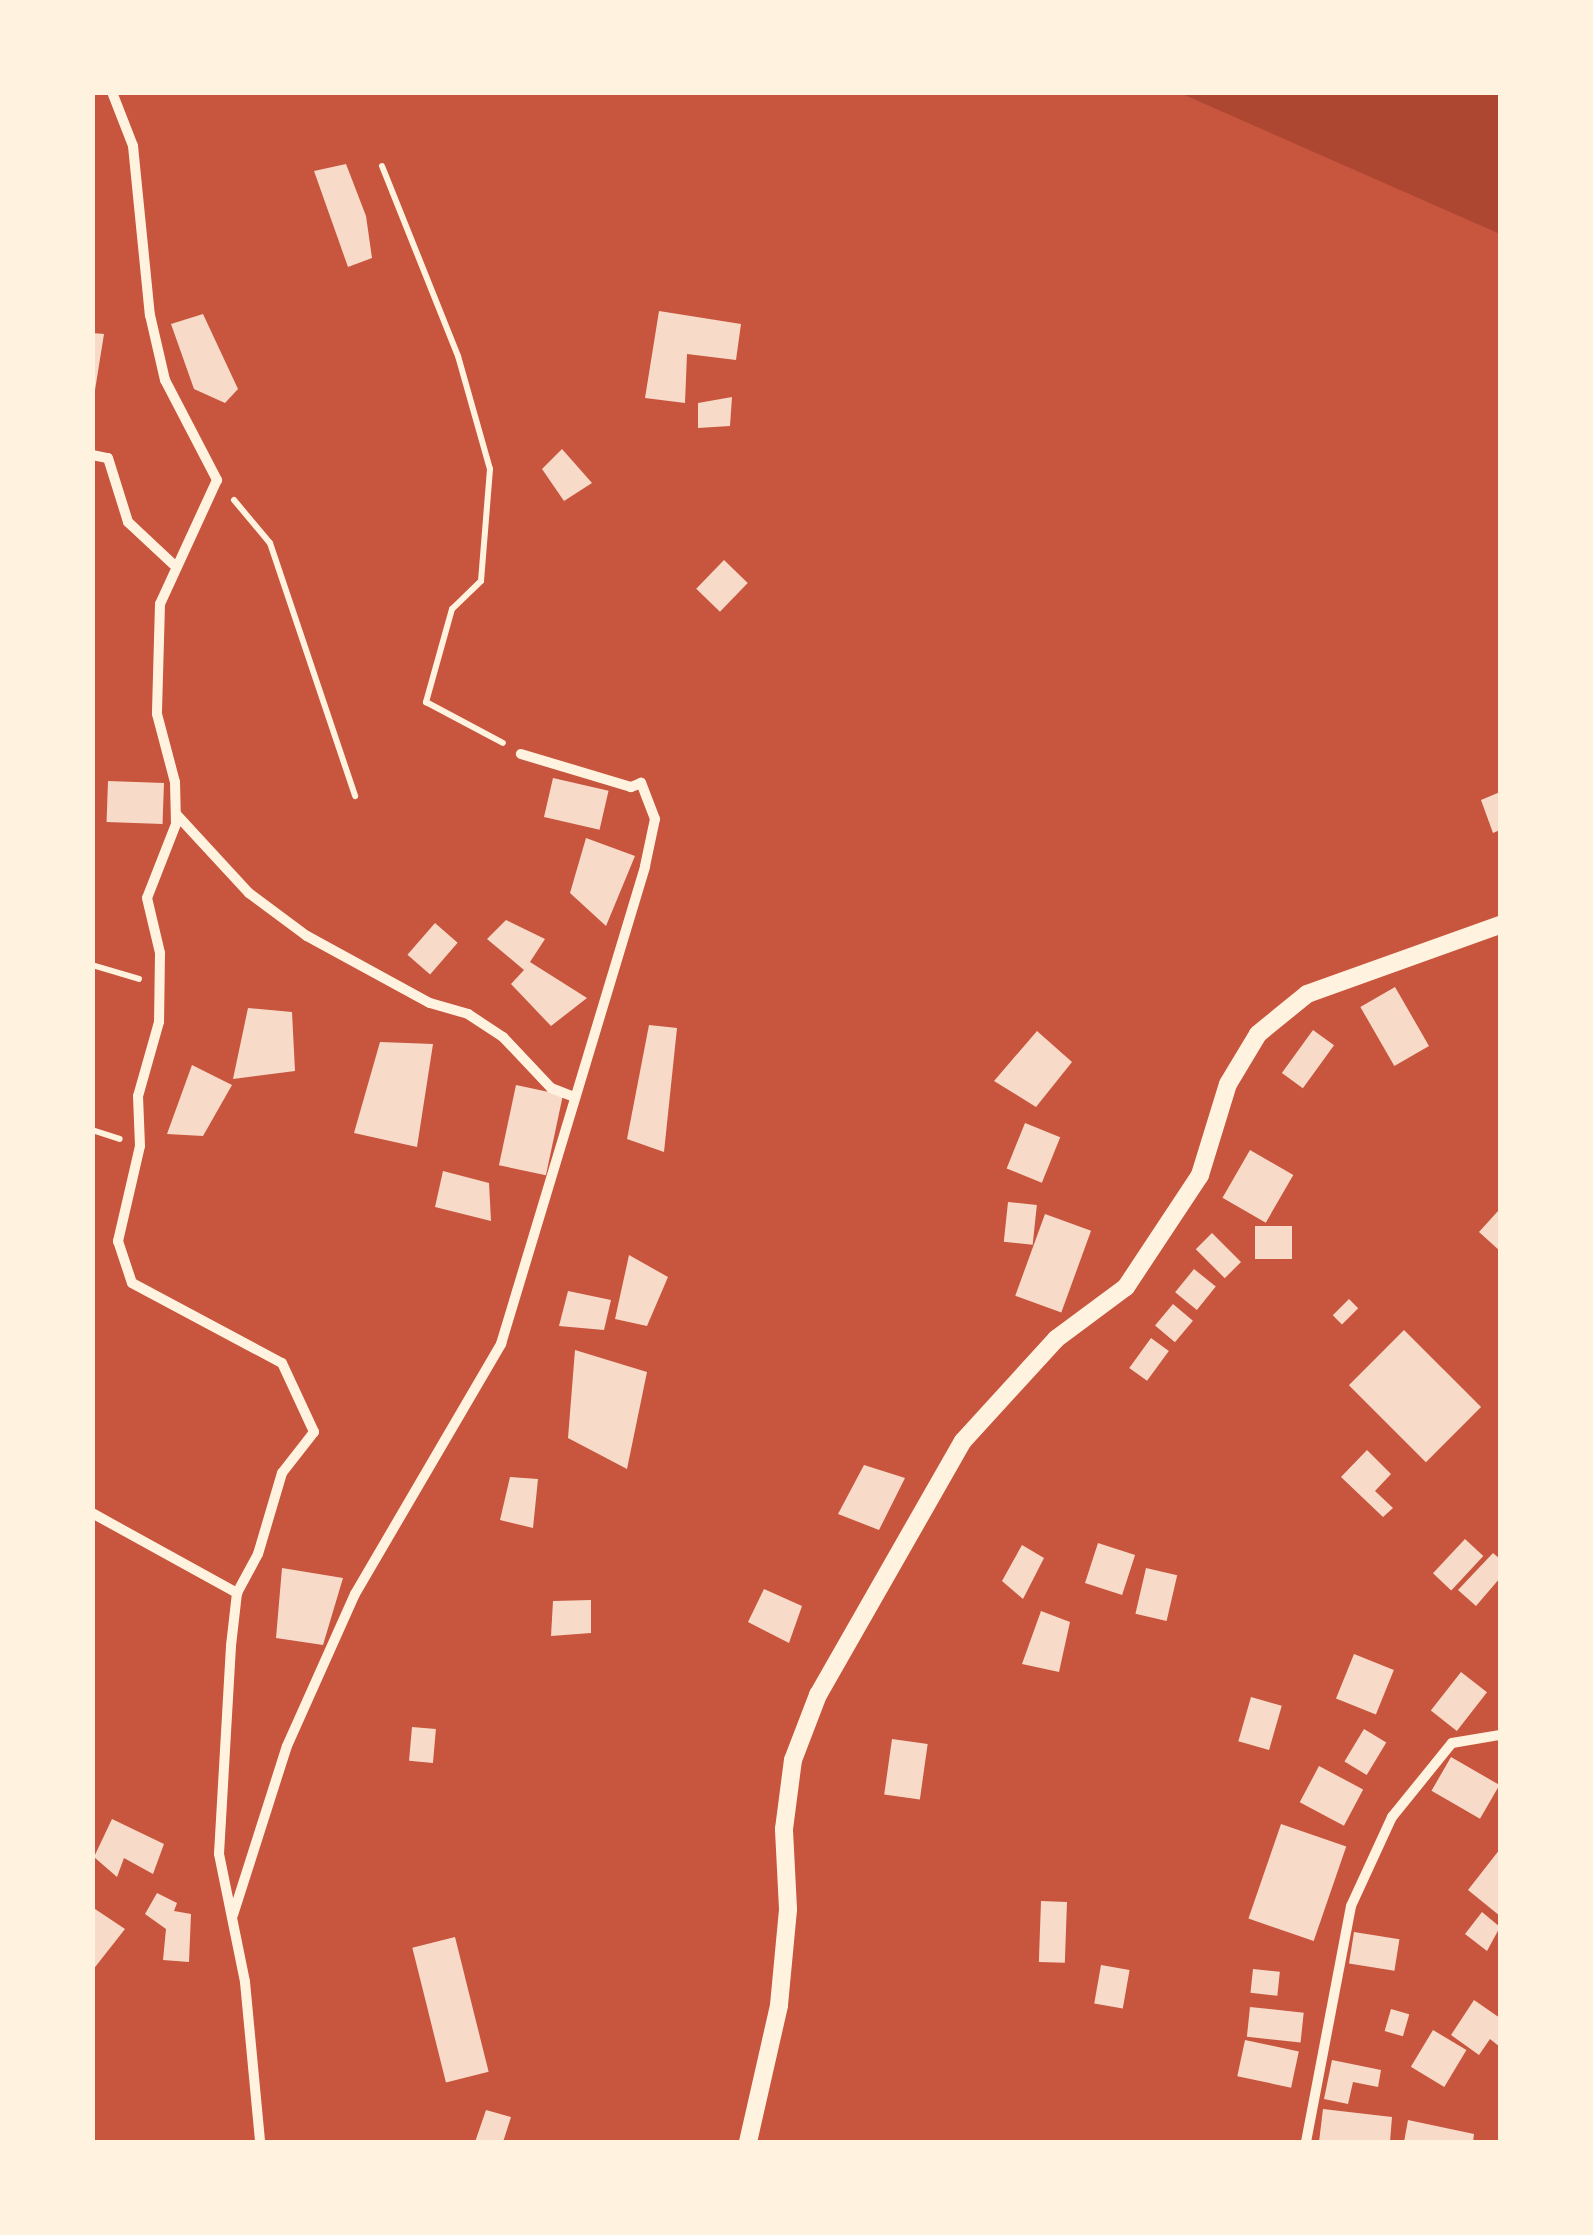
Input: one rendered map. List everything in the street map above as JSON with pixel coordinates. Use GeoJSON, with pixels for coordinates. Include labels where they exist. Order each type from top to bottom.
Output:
{"type":"FeatureCollection","features":[{"type":"Feature","properties":{"kind":"street"},"geometry":{"type":"LineString","coordinates":[[112,92],[133,146],[150,315],[165,380],[217,480],[173,564],[160,604],[157,714],[175,782],[175,813],[148,898],[160,984],[159,1022],[138,1096],[140,1146],[118,1240],[132,1283],[282,1363],[314,1432],[282,1473],[258,1554],[237,1593],[220,1835],[260,2142]]}},
{"type":"Feature","properties":{"kind":"street"},"geometry":{"type":"LineString","coordinates":[[92,456],[108,458],[128,522],[173,564]]}},
{"type":"Feature","properties":{"kind":"street"},"geometry":{"type":"LineString","coordinates":[[232,1916],[287,1746],[355,1594],[501,1344],[655,818],[641,783],[631,787],[521,754]]}},
{"type":"Feature","properties":{"kind":"street"},"geometry":{"type":"LineString","coordinates":[[175,813],[249,893],[307,936],[430,1003],[468,1014],[503,1036],[552,1088],[576,1097]]}},
{"type":"Feature","properties":{"kind":"street"},"geometry":{"type":"LineString","coordinates":[[751,2139],[779,2005],[788,1909],[784,1829],[793,1760],[818,1694],[963,1441],[1056,1339],[1126,1287],[1200,1175],[1228,1084],[1258,1034],[1307,994],[1500,925]]}},
{"type":"Feature","properties":{"kind":"street"},"geometry":{"type":"LineString","coordinates":[[92,1513],[237,1593]]}},
{"type":"Feature","properties":{"kind":"street"},"geometry":{"type":"LineString","coordinates":[[1306,2142],[1351,1906],[1392,1817],[1452,1743],[1500,1735]]}},
{"type":"Feature","properties":{"kind":"path"},"geometry":{"type":"LineString","coordinates":[[382,166],[458,356],[490,469],[482,581],[452,609],[426,702],[521,754]]}},
{"type":"Feature","properties":{"kind":"path"},"geometry":{"type":"LineString","coordinates":[[217,480],[270,543],[355,796]]}},
{"type":"Feature","properties":{"kind":"path"},"geometry":{"type":"LineString","coordinates":[[92,966],[160,984]]}},
{"type":"Feature","properties":{"kind":"shaded area"},"geometry":{"type":"Polygon","coordinates":[[[1180,93],[1500,93],[1500,234],[1180,93]]]}},
{"type":"Feature","properties":{"kind":"building"},"geometry":{"type":"Polygon","coordinates":[[[346,164],[366,216],[372,258],[348,267],[314,171],[346,164]]]}},
{"type":"Feature","properties":{"kind":"building"},"geometry":{"type":"Polygon","coordinates":[[[659,311],[741,324],[736,360],[687,354],[685,403],[645,398],[659,311]]]}},
{"type":"Feature","properties":{"kind":"building"},"geometry":{"type":"Polygon","coordinates":[[[203,314],[238,389],[225,403],[194,389],[171,324],[203,314]]]}},
{"type":"Feature","properties":{"kind":"building"},"geometry":{"type":"Polygon","coordinates":[[[92,333],[104,334],[95,390],[92,390],[92,333]]]}},
{"type":"Feature","properties":{"kind":"building"},"geometry":{"type":"Polygon","coordinates":[[[732,397],[730,426],[698,428],[698,403],[732,397]]]}},
{"type":"Feature","properties":{"kind":"building"},"geometry":{"type":"Polygon","coordinates":[[[562,449],[592,483],[564,501],[542,469],[562,449]]]}},
{"type":"Feature","properties":{"kind":"building"},"geometry":{"type":"Polygon","coordinates":[[[724,560],[748,583],[720,612],[696,589],[724,560]]]}},
{"type":"Feature","properties":{"kind":"building"},"geometry":{"type":"Polygon","coordinates":[[[553,778],[609,791],[600,830],[544,817],[553,778]]]}},
{"type":"Feature","properties":{"kind":"building"},"geometry":{"type":"Polygon","coordinates":[[[108,781],[164,783],[163,824],[107,822],[108,781]]]}},
{"type":"Feature","properties":{"kind":"building"},"geometry":{"type":"Polygon","coordinates":[[[1500,792],[1500,830],[1493,833],[1481,800],[1500,792]]]}},
{"type":"Feature","properties":{"kind":"building"},"geometry":{"type":"Polygon","coordinates":[[[586,838],[635,856],[606,926],[570,893],[586,838]]]}},
{"type":"Feature","properties":{"kind":"building"},"geometry":{"type":"Polygon","coordinates":[[[506,920],[545,939],[530,962],[587,998],[551,1026],[511,984],[524,970],[487,939],[506,920]]]}},
{"type":"Feature","properties":{"kind":"building"},"geometry":{"type":"Polygon","coordinates":[[[435,923],[458,943],[430,974],[407,955],[435,923]]]}},
{"type":"Feature","properties":{"kind":"building"},"geometry":{"type":"Polygon","coordinates":[[[1395,987],[1429,1046],[1394,1066],[1360,1007],[1395,987]]]}},
{"type":"Feature","properties":{"kind":"building"},"geometry":{"type":"Polygon","coordinates":[[[248,1008],[292,1012],[295,1071],[233,1079],[248,1008]]]}},
{"type":"Feature","properties":{"kind":"building"},"geometry":{"type":"Polygon","coordinates":[[[649,1025],[677,1028],[664,1152],[627,1139],[649,1025]]]}},
{"type":"Feature","properties":{"kind":"building"},"geometry":{"type":"Polygon","coordinates":[[[1313,1030],[1334,1045],[1303,1088],[1282,1073],[1313,1030]]]}},
{"type":"Feature","properties":{"kind":"building"},"geometry":{"type":"Polygon","coordinates":[[[1037,1031],[1072,1062],[1036,1107],[994,1081],[1037,1031]]]}},
{"type":"Feature","properties":{"kind":"building"},"geometry":{"type":"Polygon","coordinates":[[[380,1042],[433,1044],[417,1147],[354,1133],[380,1042]]]}},
{"type":"Feature","properties":{"kind":"building"},"geometry":{"type":"Polygon","coordinates":[[[192,1065],[232,1085],[203,1136],[167,1134],[192,1065]]]}},
{"type":"Feature","properties":{"kind":"building"},"geometry":{"type":"Polygon","coordinates":[[[516,1085],[563,1095],[546,1175],[499,1165],[516,1085]]]}},
{"type":"Feature","properties":{"kind":"building"},"geometry":{"type":"Polygon","coordinates":[[[1025,1123],[1060,1137],[1042,1183],[1007,1168],[1025,1123]]]}},
{"type":"Feature","properties":{"kind":"building"},"geometry":{"type":"Polygon","coordinates":[[[1250,1150],[1293,1175],[1266,1223],[1222,1198],[1250,1150]]]}},
{"type":"Feature","properties":{"kind":"building"},"geometry":{"type":"Polygon","coordinates":[[[443,1171],[489,1183],[491,1221],[435,1207],[443,1171]]]}},
{"type":"Feature","properties":{"kind":"building"},"geometry":{"type":"Polygon","coordinates":[[[1008,1202],[1037,1205],[1033,1245],[1004,1242],[1008,1202]]]}},
{"type":"Feature","properties":{"kind":"building"},"geometry":{"type":"Polygon","coordinates":[[[1498,1211],[1500,1214],[1500,1251],[1479,1232],[1498,1211]]]}},
{"type":"Feature","properties":{"kind":"building"},"geometry":{"type":"Polygon","coordinates":[[[1045,1214],[1091,1231],[1061,1313],[1015,1296],[1045,1214]]]}},
{"type":"Feature","properties":{"kind":"building"},"geometry":{"type":"Polygon","coordinates":[[[1255,1226],[1292,1226],[1292,1259],[1255,1259],[1255,1226]]]}},
{"type":"Feature","properties":{"kind":"building"},"geometry":{"type":"Polygon","coordinates":[[[1212,1233],[1241,1262],[1225,1278],[1196,1249],[1212,1233]]]}},
{"type":"Feature","properties":{"kind":"building"},"geometry":{"type":"Polygon","coordinates":[[[629,1255],[668,1277],[647,1326],[615,1319],[629,1255]]]}},
{"type":"Feature","properties":{"kind":"building"},"geometry":{"type":"Polygon","coordinates":[[[1194,1269],[1216,1287],[1197,1310],[1175,1292],[1194,1269]]]}},
{"type":"Feature","properties":{"kind":"building"},"geometry":{"type":"Polygon","coordinates":[[[568,1291],[611,1300],[604,1330],[559,1326],[568,1291]]]}},
{"type":"Feature","properties":{"kind":"building"},"geometry":{"type":"Polygon","coordinates":[[[1349,1299],[1358,1308],[1342,1324],[1333,1315],[1349,1299]]]}},
{"type":"Feature","properties":{"kind":"building"},"geometry":{"type":"Polygon","coordinates":[[[1173,1304],[1193,1321],[1175,1342],[1155,1325],[1173,1304]]]}},
{"type":"Feature","properties":{"kind":"building"},"geometry":{"type":"Polygon","coordinates":[[[1404,1330],[1481,1407],[1426,1462],[1349,1385],[1404,1330]]]}},
{"type":"Feature","properties":{"kind":"building"},"geometry":{"type":"Polygon","coordinates":[[[1151,1338],[1169,1351],[1147,1381],[1129,1368],[1151,1338]]]}},
{"type":"Feature","properties":{"kind":"building"},"geometry":{"type":"Polygon","coordinates":[[[575,1350],[647,1372],[627,1469],[568,1438],[575,1350]]]}},
{"type":"Feature","properties":{"kind":"building"},"geometry":{"type":"Polygon","coordinates":[[[1367,1450],[1391,1474],[1375,1491],[1393,1508],[1383,1517],[1341,1477],[1367,1450]]]}},
{"type":"Feature","properties":{"kind":"building"},"geometry":{"type":"Polygon","coordinates":[[[864,1465],[905,1478],[879,1530],[838,1514],[864,1465]]]}},
{"type":"Feature","properties":{"kind":"building"},"geometry":{"type":"Polygon","coordinates":[[[510,1477],[538,1479],[533,1528],[500,1520],[510,1477]]]}},
{"type":"Feature","properties":{"kind":"building"},"geometry":{"type":"Polygon","coordinates":[[[1465,1539],[1483,1556],[1451,1590],[1433,1573],[1465,1539]]]}},
{"type":"Feature","properties":{"kind":"building"},"geometry":{"type":"Polygon","coordinates":[[[1098,1543],[1135,1555],[1122,1595],[1085,1583],[1098,1543]]]}},
{"type":"Feature","properties":{"kind":"building"},"geometry":{"type":"Polygon","coordinates":[[[1022,1545],[1044,1558],[1023,1599],[1002,1581],[1022,1545]]]}},
{"type":"Feature","properties":{"kind":"building"},"geometry":{"type":"Polygon","coordinates":[[[1493,1553],[1500,1559],[1500,1578],[1476,1606],[1458,1590],[1493,1553]]]}},
{"type":"Feature","properties":{"kind":"building"},"geometry":{"type":"Polygon","coordinates":[[[282,1568],[343,1578],[323,1645],[276,1638],[282,1568]]]}},
{"type":"Feature","properties":{"kind":"building"},"geometry":{"type":"Polygon","coordinates":[[[1146,1568],[1177,1575],[1167,1621],[1135,1614],[1146,1568]]]}},
{"type":"Feature","properties":{"kind":"building"},"geometry":{"type":"Polygon","coordinates":[[[764,1589],[802,1606],[789,1643],[748,1622],[764,1589]]]}},
{"type":"Feature","properties":{"kind":"building"},"geometry":{"type":"Polygon","coordinates":[[[591,1600],[591,1633],[551,1636],[553,1601],[591,1600]]]}},
{"type":"Feature","properties":{"kind":"building"},"geometry":{"type":"Polygon","coordinates":[[[1041,1611],[1070,1622],[1059,1672],[1022,1664],[1041,1611]]]}},
{"type":"Feature","properties":{"kind":"building"},"geometry":{"type":"Polygon","coordinates":[[[1354,1654],[1394,1670],[1376,1715],[1336,1699],[1354,1654]]]}},
{"type":"Feature","properties":{"kind":"building"},"geometry":{"type":"Polygon","coordinates":[[[1461,1672],[1487,1692],[1457,1731],[1431,1711],[1461,1672]]]}},
{"type":"Feature","properties":{"kind":"building"},"geometry":{"type":"Polygon","coordinates":[[[1251,1697],[1282,1706],[1269,1750],[1238,1741],[1251,1697]]]}},
{"type":"Feature","properties":{"kind":"building"},"geometry":{"type":"Polygon","coordinates":[[[412,1727],[436,1729],[433,1763],[409,1761],[412,1727]]]}},
{"type":"Feature","properties":{"kind":"building"},"geometry":{"type":"Polygon","coordinates":[[[1364,1729],[1386,1742],[1367,1775],[1344,1762],[1364,1729]]]}},
{"type":"Feature","properties":{"kind":"building"},"geometry":{"type":"Polygon","coordinates":[[[892,1739],[928,1744],[920,1799],[884,1794],[892,1739]]]}},
{"type":"Feature","properties":{"kind":"building"},"geometry":{"type":"Polygon","coordinates":[[[1451,1757],[1499,1785],[1480,1819],[1432,1791],[1451,1757]]]}},
{"type":"Feature","properties":{"kind":"building"},"geometry":{"type":"Polygon","coordinates":[[[1319,1766],[1363,1789],[1344,1826],[1300,1802],[1319,1766]]]}},
{"type":"Feature","properties":{"kind":"building"},"geometry":{"type":"Polygon","coordinates":[[[112,1819],[164,1844],[153,1874],[124,1858],[117,1877],[94,1857],[112,1819]]]}},
{"type":"Feature","properties":{"kind":"building"},"geometry":{"type":"Polygon","coordinates":[[[1281,1824],[1346,1846],[1314,1941],[1248,1919],[1281,1824]]]}},
{"type":"Feature","properties":{"kind":"building"},"geometry":{"type":"Polygon","coordinates":[[[1500,1849],[1500,1916],[1468,1890],[1500,1849]]]}},
{"type":"Feature","properties":{"kind":"building"},"geometry":{"type":"Polygon","coordinates":[[[157,1893],[177,1903],[174,1911],[191,1914],[189,1962],[163,1960],[166,1929],[145,1914],[157,1893]]]}},
{"type":"Feature","properties":{"kind":"building"},"geometry":{"type":"Polygon","coordinates":[[[1041,1901],[1067,1902],[1065,1963],[1039,1962],[1041,1901]]]}},
{"type":"Feature","properties":{"kind":"building"},"geometry":{"type":"Polygon","coordinates":[[[92,1907],[125,1929],[92,1971],[92,1907]]]}},
{"type":"Feature","properties":{"kind":"building"},"geometry":{"type":"Polygon","coordinates":[[[1482,1912],[1500,1927],[1487,1951],[1465,1934],[1482,1912]]]}},
{"type":"Feature","properties":{"kind":"building"},"geometry":{"type":"Polygon","coordinates":[[[1354,1932],[1399,1939],[1394,1971],[1349,1964],[1354,1932]]]}},
{"type":"Feature","properties":{"kind":"building"},"geometry":{"type":"Polygon","coordinates":[[[455,1937],[489,2072],[446,2083],[412,1948],[455,1937]]]}},
{"type":"Feature","properties":{"kind":"building"},"geometry":{"type":"Polygon","coordinates":[[[1101,1965],[1130,1970],[1123,2008],[1094,2003],[1101,1965]]]}},
{"type":"Feature","properties":{"kind":"building"},"geometry":{"type":"Polygon","coordinates":[[[1253,1969],[1280,1972],[1277,1996],[1250,1993],[1253,1969]]]}},
{"type":"Feature","properties":{"kind":"building"},"geometry":{"type":"Polygon","coordinates":[[[1474,2000],[1500,2018],[1500,2047],[1490,2039],[1479,2055],[1451,2035],[1474,2000]]]}},
{"type":"Feature","properties":{"kind":"building"},"geometry":{"type":"Polygon","coordinates":[[[1250,2007],[1304,2013],[1301,2042],[1247,2037],[1250,2007]]]}},
{"type":"Feature","properties":{"kind":"building"},"geometry":{"type":"Polygon","coordinates":[[[1391,2009],[1409,2014],[1403,2036],[1385,2031],[1391,2009]]]}},
{"type":"Feature","properties":{"kind":"building"},"geometry":{"type":"Polygon","coordinates":[[[1433,2030],[1466,2050],[1444,2087],[1411,2067],[1433,2030]]]}},
{"type":"Feature","properties":{"kind":"building"},"geometry":{"type":"Polygon","coordinates":[[[1245,2040],[1299,2051],[1291,2088],[1237,2076],[1245,2040]]]}},
{"type":"Feature","properties":{"kind":"building"},"geometry":{"type":"Polygon","coordinates":[[[1332,2060],[1381,2070],[1378,2087],[1353,2082],[1348,2104],[1324,2099],[1332,2060]]]}},
{"type":"Feature","properties":{"kind":"building"},"geometry":{"type":"Polygon","coordinates":[[[1323,2109],[1392,2117],[1390,2142],[1319,2142],[1323,2109]]]}},
{"type":"Feature","properties":{"kind":"building"},"geometry":{"type":"Polygon","coordinates":[[[486,2110],[511,2117],[503,2142],[475,2142],[486,2110]]]}},
{"type":"Feature","properties":{"kind":"building"},"geometry":{"type":"Polygon","coordinates":[[[1408,2120],[1474,2134],[1473,2142],[1404,2142],[1408,2120]]]}}]}
